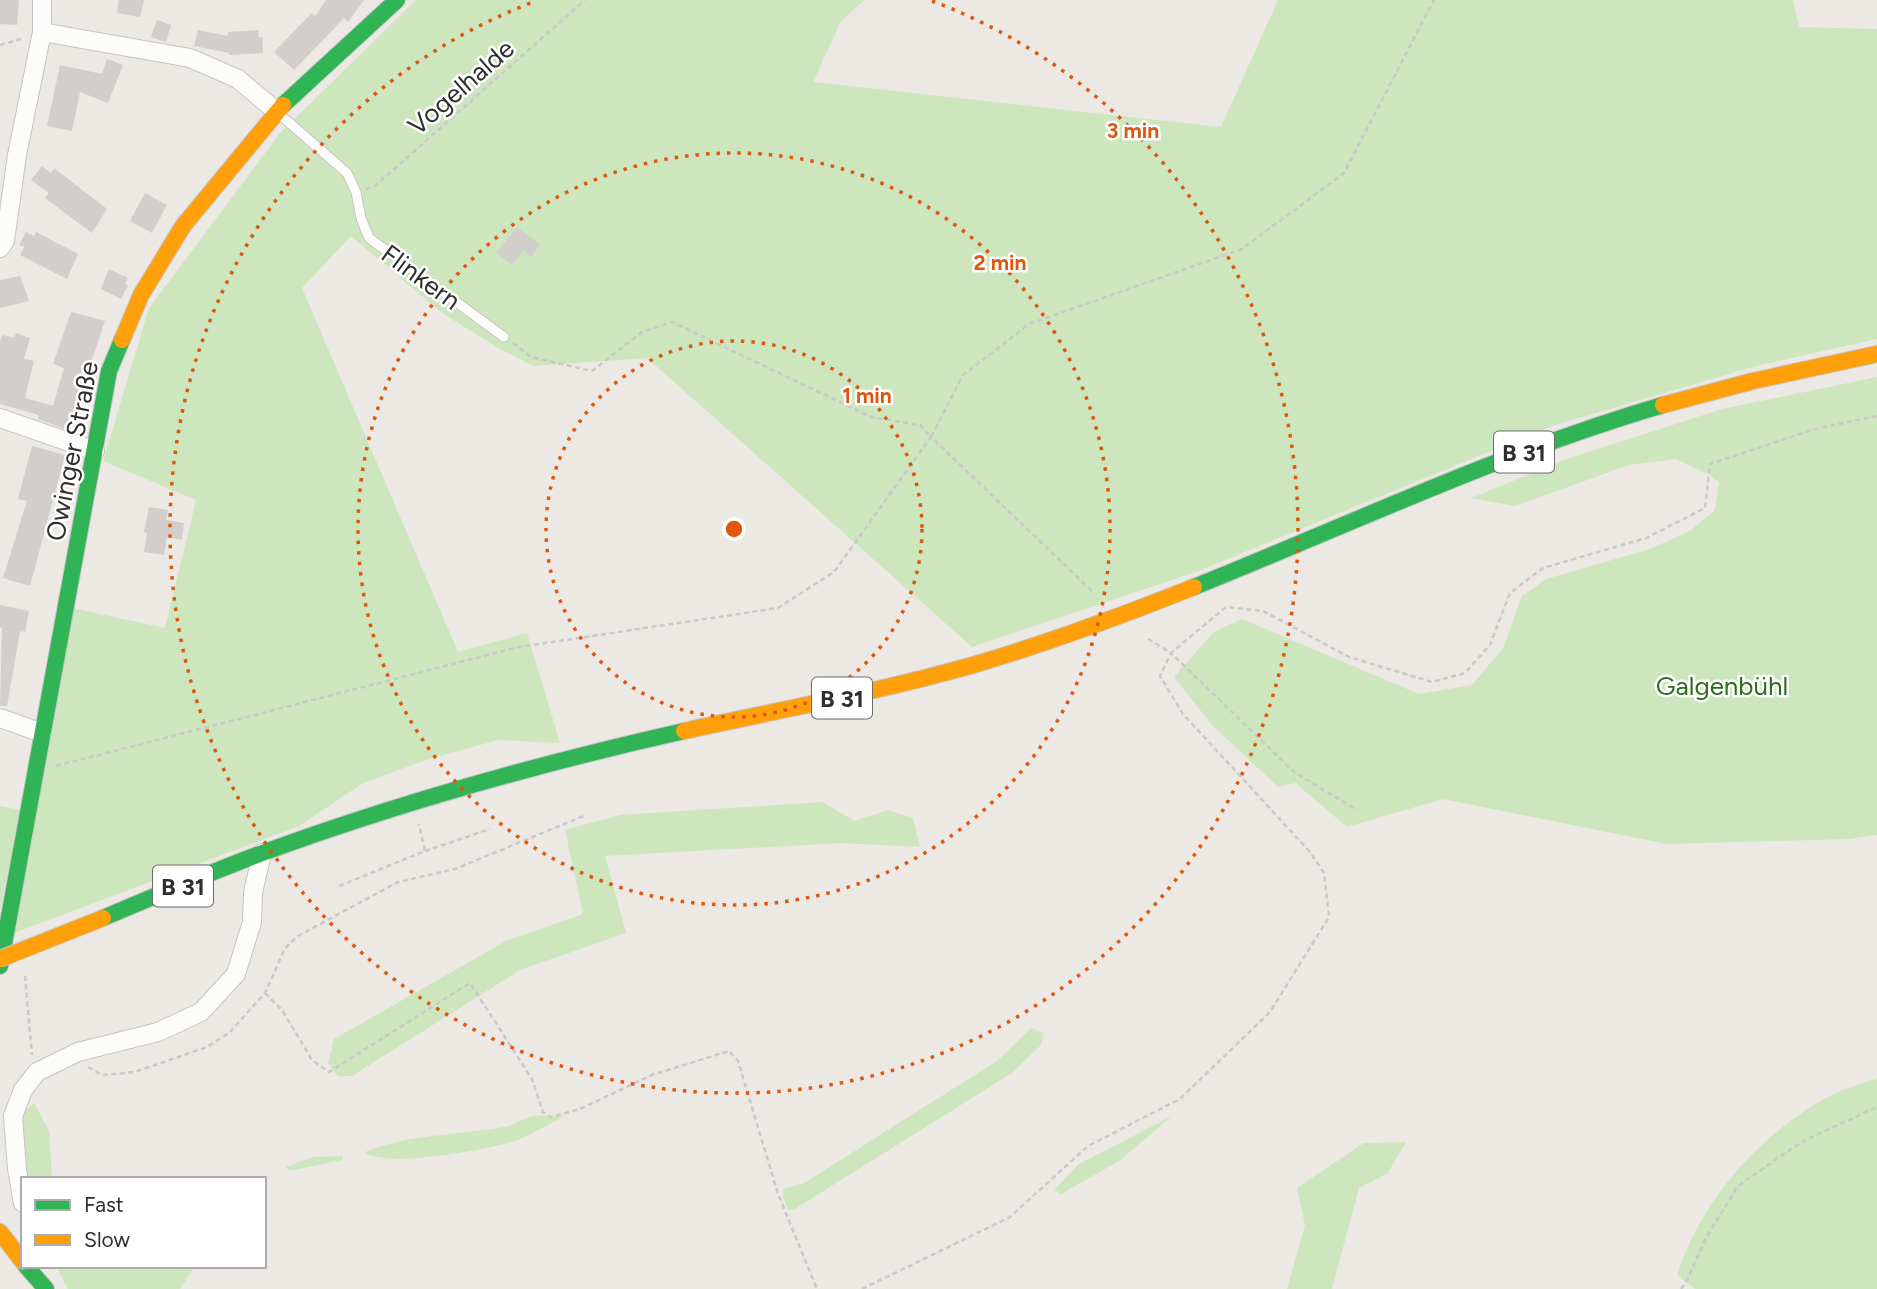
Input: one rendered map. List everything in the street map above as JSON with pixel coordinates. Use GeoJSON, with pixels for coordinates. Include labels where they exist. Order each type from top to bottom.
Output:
{"type":"FeatureCollection","features":[{"type":"Feature","properties":{"kind":"main road","name":"Owinger Straße"},"geometry":{"type":"LineString","coordinates":[[0,966],[109,371],[141,295],[183,226],[276,111],[397,0]]}},
{"type":"Feature","properties":{"kind":"main road","name":"B 31"},"geometry":{"type":"LineString","coordinates":[[0,959],[262,853],[444,792],[594,752],[820,703],[941,674],[1002,656],[1185,592],[1554,440],[1634,413],[1712,392],[1800,369],[1877,355]]}},
{"type":"Feature","properties":{"kind":"main road"},"geometry":{"type":"LineString","coordinates":[[0,1232],[21,1259]]}},
{"type":"Feature","properties":{"kind":"main road"},"geometry":{"type":"LineString","coordinates":[[28,1268],[48,1289]]}},
{"type":"Feature","properties":{"kind":"street"},"geometry":{"type":"LineString","coordinates":[[0,248],[5,241],[17,155],[42,32],[43,0]]}},
{"type":"Feature","properties":{"kind":"street"},"geometry":{"type":"LineString","coordinates":[[42,32],[190,58],[238,79],[276,111]]}},
{"type":"Feature","properties":{"kind":"street"},"geometry":{"type":"LineString","coordinates":[[0,418],[95,451]]}},
{"type":"Feature","properties":{"kind":"street"},"geometry":{"type":"LineString","coordinates":[[0,718],[42,733]]}},
{"type":"Feature","properties":{"kind":"street"},"geometry":{"type":"LineString","coordinates":[[21,1192],[13,1116],[23,1090],[37,1072],[78,1052],[158,1032],[201,1013],[236,974],[252,922],[253,893],[262,853]]}},
{"type":"Feature","properties":{"kind":"street"},"geometry":{"type":"LineString","coordinates":[[45,1268],[51,1283],[48,1289]]}},
{"type":"Feature","properties":{"kind":"lane","name":"Flinkern"},"geometry":{"type":"LineString","coordinates":[[276,111],[346,173],[356,192],[361,218],[369,238],[504,337]]}},
{"type":"Feature","properties":{"kind":"path","name":"Vogelhalde"},"geometry":{"type":"LineString","coordinates":[[356,192],[375,186],[585,0]]}},
{"type":"Feature","properties":{"kind":"path"},"geometry":{"type":"LineString","coordinates":[[36,770],[519,647],[778,608],[834,572],[930,438],[963,375],[1029,324],[1242,249],[1344,173],[1434,0]]}},
{"type":"Feature","properties":{"kind":"path"},"geometry":{"type":"LineString","coordinates":[[0,45],[42,32]]}},
{"type":"Feature","properties":{"kind":"path"},"geometry":{"type":"LineString","coordinates":[[504,337],[531,357],[592,371],[642,332],[672,322],[871,417],[920,425],[930,438],[1093,592]]}},
{"type":"Feature","properties":{"kind":"path"},"geometry":{"type":"LineString","coordinates":[[862,1289],[1010,1217],[1088,1146],[1180,1099],[1270,1012],[1329,916],[1324,873],[1310,852],[1183,713],[1160,676],[1171,653],[1226,607],[1263,611],[1349,657],[1387,670],[1432,682],[1465,673],[1490,645],[1510,593],[1543,568],[1646,538],[1705,508],[1710,464],[1815,429],[1877,416]]}},
{"type":"Feature","properties":{"kind":"path"},"geometry":{"type":"LineString","coordinates":[[1148,639],[1171,653],[1294,772],[1357,810]]}},
{"type":"Feature","properties":{"kind":"path"},"geometry":{"type":"LineString","coordinates":[[298,936],[398,882],[455,869],[586,815]]}},
{"type":"Feature","properties":{"kind":"path"},"geometry":{"type":"LineString","coordinates":[[419,824],[425,851]]}},
{"type":"Feature","properties":{"kind":"path"},"geometry":{"type":"LineString","coordinates":[[339,886],[425,851],[490,829]]}},
{"type":"Feature","properties":{"kind":"path"},"geometry":{"type":"LineString","coordinates":[[25,976],[32,1056],[37,1072]]}},
{"type":"Feature","properties":{"kind":"path"},"geometry":{"type":"LineString","coordinates":[[265,993],[282,1010],[312,1060],[329,1072],[470,983],[532,1079],[543,1112],[551,1117],[580,1109],[652,1074],[729,1051],[738,1060],[778,1195],[817,1289]]}},
{"type":"Feature","properties":{"kind":"path"},"geometry":{"type":"LineString","coordinates":[[1681,1289],[1707,1236],[1738,1186],[1803,1141],[1877,1107]]}},
{"type":"Feature","properties":{"kind":"green space"},"geometry":{"type":"Polygon","coordinates":[[[416,0],[865,0],[841,21],[813,82],[1221,127],[1278,0],[1793,0],[1799,27],[1877,29],[1877,339],[1756,366],[1552,426],[1196,572],[972,647],[647,358],[533,366],[442,313],[351,236],[302,288],[458,652],[527,633],[560,743],[498,740],[426,760],[363,783],[299,826],[11,934],[72,608],[165,628],[196,500],[103,461],[149,308],[280,133],[416,0]]]}},
{"type":"Feature","properties":{"kind":"green space","name":"Galgenbühl"},"geometry":{"type":"Polygon","coordinates":[[[1877,377],[1877,835],[1849,839],[1667,844],[1443,799],[1347,827],[1295,783],[1278,787],[1212,725],[1174,677],[1214,632],[1242,619],[1419,694],[1472,685],[1503,648],[1522,596],[1546,579],[1650,549],[1690,531],[1715,510],[1719,482],[1676,459],[1629,465],[1515,506],[1471,498],[1567,459],[1722,409],[1877,377]]]}},
{"type":"Feature","properties":{"kind":"green space"},"geometry":{"type":"Polygon","coordinates":[[[823,802],[854,821],[888,810],[913,818],[920,847],[842,843],[605,856],[626,933],[520,970],[352,1076],[338,1076],[328,1063],[334,1039],[506,941],[583,914],[565,830],[620,815],[823,802]]]}},
{"type":"Feature","properties":{"kind":"green space"},"geometry":{"type":"Polygon","coordinates":[[[0,806],[21,810],[0,909],[0,806]]]}},
{"type":"Feature","properties":{"kind":"green space"},"geometry":{"type":"Polygon","coordinates":[[[1031,1028],[1043,1033],[1042,1044],[1012,1073],[795,1209],[788,1210],[783,1189],[804,1183],[997,1061],[1031,1028]]]}},
{"type":"Feature","properties":{"kind":"green space"},"geometry":{"type":"Polygon","coordinates":[[[1877,1078],[1877,1289],[1695,1289],[1677,1275],[1701,1222],[1716,1197],[1753,1153],[1822,1100],[1877,1078]]]}},
{"type":"Feature","properties":{"kind":"green space"},"geometry":{"type":"Polygon","coordinates":[[[34,1103],[49,1131],[52,1177],[27,1177],[20,1136],[23,1112],[34,1103]]]}},
{"type":"Feature","properties":{"kind":"green space"},"geometry":{"type":"Polygon","coordinates":[[[566,1115],[518,1140],[486,1148],[439,1156],[393,1159],[376,1157],[365,1152],[416,1138],[504,1127],[534,1116],[566,1115]]]}},
{"type":"Feature","properties":{"kind":"green space"},"geometry":{"type":"Polygon","coordinates":[[[1172,1116],[1119,1161],[1061,1194],[1054,1190],[1079,1164],[1172,1116]]]}},
{"type":"Feature","properties":{"kind":"green space"},"geometry":{"type":"Polygon","coordinates":[[[1406,1142],[1387,1174],[1359,1188],[1332,1289],[1287,1289],[1305,1225],[1297,1188],[1364,1143],[1406,1142]]]}},
{"type":"Feature","properties":{"kind":"green space"},"geometry":{"type":"Polygon","coordinates":[[[343,1156],[342,1160],[289,1171],[286,1167],[313,1157],[343,1156]]]}},
{"type":"Feature","properties":{"kind":"green space"},"geometry":{"type":"Polygon","coordinates":[[[57,1268],[194,1268],[180,1289],[68,1289],[57,1268]]]}},
{"type":"Feature","properties":{"kind":"building"},"geometry":{"type":"Polygon","coordinates":[[[0,0],[19,0],[17,25],[0,24],[0,0]]]}},
{"type":"Feature","properties":{"kind":"building"},"geometry":{"type":"Polygon","coordinates":[[[119,0],[144,0],[140,17],[117,13],[119,0]]]}},
{"type":"Feature","properties":{"kind":"building"},"geometry":{"type":"Polygon","coordinates":[[[326,0],[364,0],[348,22],[344,18],[294,70],[274,52],[312,13],[315,16],[326,0]]]}},
{"type":"Feature","properties":{"kind":"building"},"geometry":{"type":"Polygon","coordinates":[[[157,20],[171,25],[166,42],[151,37],[157,20]]]}},
{"type":"Feature","properties":{"kind":"building"},"geometry":{"type":"Polygon","coordinates":[[[198,30],[228,36],[228,32],[258,30],[259,37],[262,37],[263,53],[229,55],[194,46],[198,30]]]}},
{"type":"Feature","properties":{"kind":"building"},"geometry":{"type":"Polygon","coordinates":[[[107,59],[123,65],[108,103],[80,92],[72,131],[47,126],[60,65],[102,74],[107,59]]]}},
{"type":"Feature","properties":{"kind":"building"},"geometry":{"type":"Polygon","coordinates":[[[42,166],[51,173],[54,168],[107,209],[92,233],[45,198],[49,193],[31,180],[42,166]]]}},
{"type":"Feature","properties":{"kind":"building"},"geometry":{"type":"Polygon","coordinates":[[[145,193],[167,205],[152,233],[130,221],[145,193]]]}},
{"type":"Feature","properties":{"kind":"building"},"geometry":{"type":"Polygon","coordinates":[[[517,227],[540,245],[531,257],[523,250],[512,265],[496,253],[517,227]]]}},
{"type":"Feature","properties":{"kind":"building"},"geometry":{"type":"Polygon","coordinates":[[[26,232],[34,236],[36,232],[78,254],[67,279],[20,255],[24,247],[19,245],[26,232]]]}},
{"type":"Feature","properties":{"kind":"building"},"geometry":{"type":"Polygon","coordinates":[[[109,269],[128,278],[125,284],[128,285],[121,299],[101,289],[109,269]]]}},
{"type":"Feature","properties":{"kind":"building"},"geometry":{"type":"Polygon","coordinates":[[[20,276],[29,301],[0,308],[0,280],[20,276]]]}},
{"type":"Feature","properties":{"kind":"building"},"geometry":{"type":"Polygon","coordinates":[[[71,312],[105,321],[68,430],[38,419],[39,415],[0,404],[0,341],[2,335],[14,338],[16,333],[30,338],[24,359],[34,361],[25,398],[53,406],[64,368],[53,364],[71,312]]]}},
{"type":"Feature","properties":{"kind":"building"},"geometry":{"type":"Polygon","coordinates":[[[32,446],[65,455],[30,586],[3,578],[27,501],[18,499],[32,446]]]}},
{"type":"Feature","properties":{"kind":"building"},"geometry":{"type":"Polygon","coordinates":[[[149,507],[168,510],[166,520],[184,523],[182,540],[167,537],[164,555],[144,552],[147,533],[144,532],[149,507]]]}},
{"type":"Feature","properties":{"kind":"building"},"geometry":{"type":"Polygon","coordinates":[[[0,605],[29,611],[25,632],[20,631],[7,706],[0,706],[0,605]]]}},
{"type":"Feature","properties":{"kind":"traffic: fast"},"geometry":{"type":"LineString","coordinates":[[283,105],[397,0]]}},
{"type":"Feature","properties":{"kind":"traffic: fast"},"geometry":{"type":"LineString","coordinates":[[0,966],[109,371],[122,340]]}},
{"type":"Feature","properties":{"kind":"traffic: fast"},"geometry":{"type":"LineString","coordinates":[[1194,587],[1485,467],[1663,405]]}},
{"type":"Feature","properties":{"kind":"traffic: fast"},"geometry":{"type":"LineString","coordinates":[[103,918],[245,860],[420,800],[578,756],[684,731]]}},
{"type":"Feature","properties":{"kind":"traffic: fast"},"geometry":{"type":"LineString","coordinates":[[28,1268],[46,1289]]}},
{"type":"Feature","properties":{"kind":"traffic: slow"},"geometry":{"type":"LineString","coordinates":[[122,340],[141,295],[183,226],[283,105]]}},
{"type":"Feature","properties":{"kind":"traffic: slow"},"geometry":{"type":"LineString","coordinates":[[1663,405],[1753,381],[1877,354]]}},
{"type":"Feature","properties":{"kind":"traffic: slow"},"geometry":{"type":"LineString","coordinates":[[684,731],[865,692],[973,665],[1084,629],[1194,587]]}},
{"type":"Feature","properties":{"kind":"traffic: slow"},"geometry":{"type":"LineString","coordinates":[[0,959],[103,918]]}},
{"type":"Feature","properties":{"kind":"traffic: slow"},"geometry":{"type":"LineString","coordinates":[[0,1232],[21,1259]]}}]}
